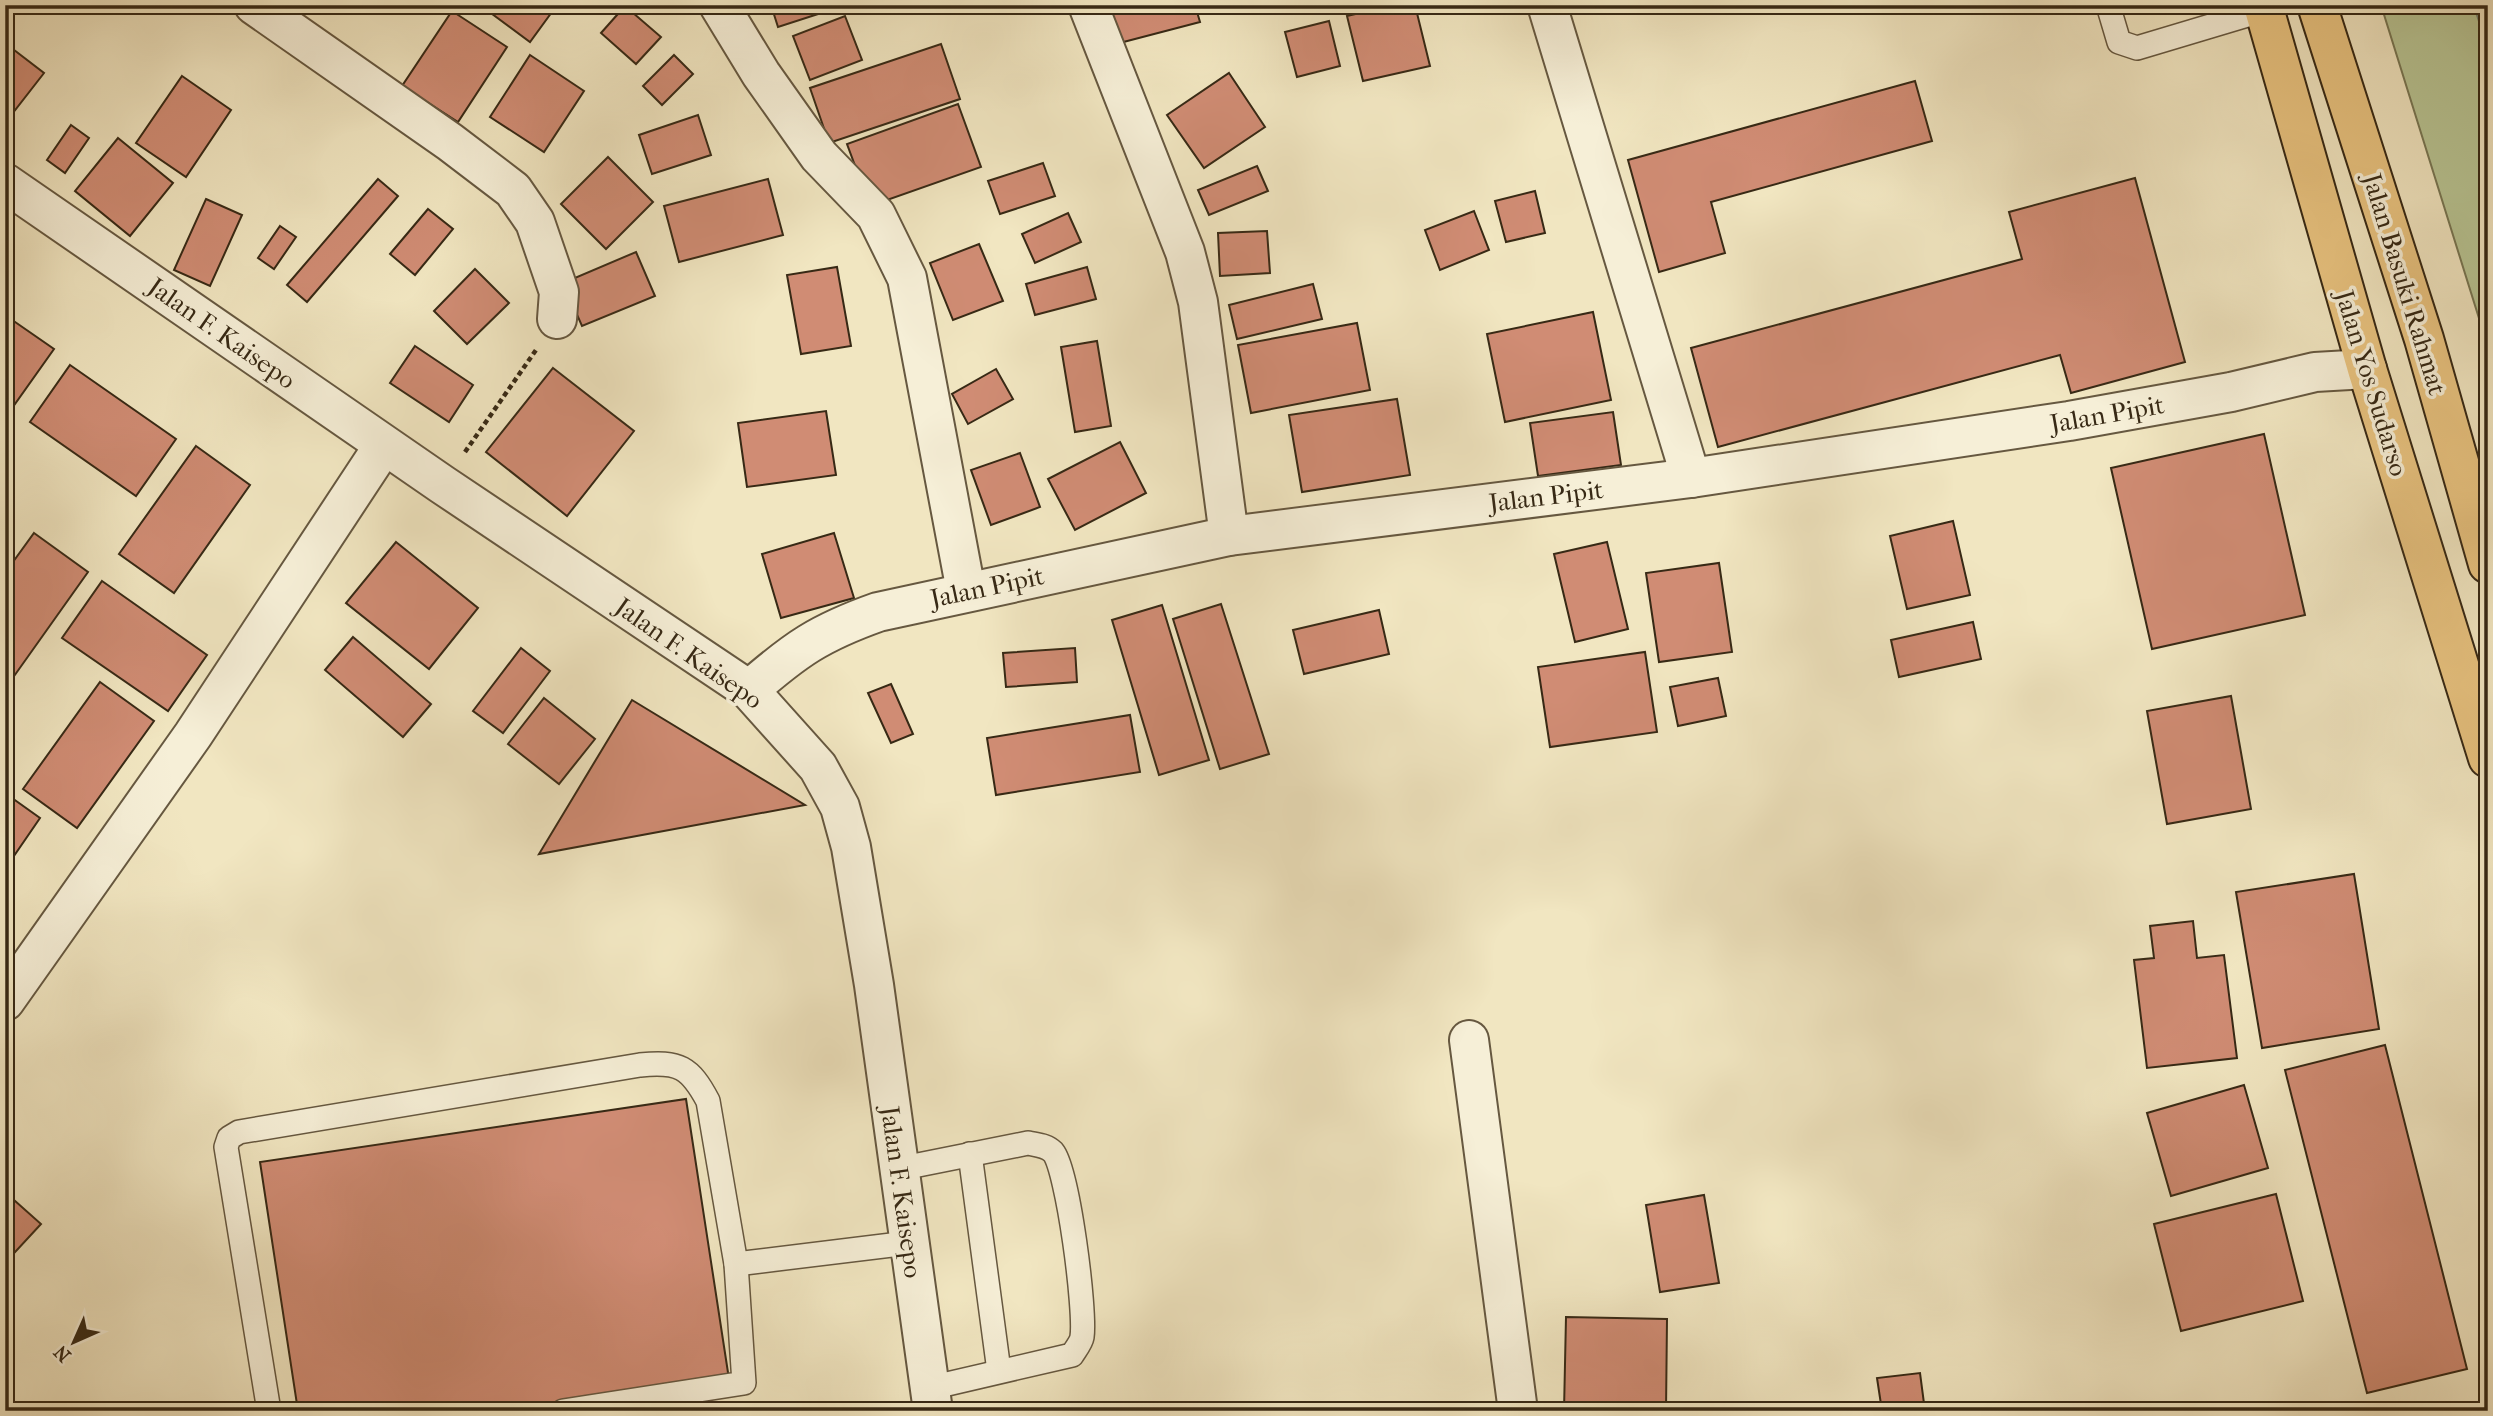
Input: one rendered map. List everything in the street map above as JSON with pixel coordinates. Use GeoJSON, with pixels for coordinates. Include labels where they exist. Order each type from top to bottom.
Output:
{"type":"FeatureCollection","features":[{"type":"Feature","properties":{"kind":"highway","name":"Jalan Basuki Rahmat"},"geometry":{"type":"LineString","coordinates":[[2317,5],[2424,339],[2488,564]]}},
{"type":"Feature","properties":{"kind":"highway","name":"Jalan Yos Sudarso"},"geometry":{"type":"LineString","coordinates":[[2264,7],[2367,369],[2488,758]]}},
{"type":"Feature","properties":{"kind":"street"},"geometry":{"type":"LineString","coordinates":[[254,5],[450,142],[513,190],[535,222],[559,292],[557,319]]}},
{"type":"Feature","properties":{"kind":"street"},"geometry":{"type":"LineString","coordinates":[[719,5],[761,74],[819,156],[876,215],[907,278],[966,591]]}},
{"type":"Feature","properties":{"kind":"street"},"geometry":{"type":"LineString","coordinates":[[1088,5],[1185,252],[1198,302],[1229,536]]}},
{"type":"Feature","properties":{"kind":"street"},"geometry":{"type":"LineString","coordinates":[[1547,5],[1691,478]]}},
{"type":"Feature","properties":{"kind":"street","name":"Jalan F. Kaisepo"},"geometry":{"type":"LineString","coordinates":[[5,183],[443,485],[749,690],[818,767],[840,807],[851,847],[874,985],[908,1243],[932,1399]]}},
{"type":"Feature","properties":{"kind":"street","name":"Jalan Pipit"},"geometry":{"type":"LineString","coordinates":[[749,690],[800,647],[829,630],[878,612],[1229,536],[1691,478],[2069,421],[2231,392],[2315,372],[2367,369]]}},
{"type":"Feature","properties":{"kind":"street"},"geometry":{"type":"LineString","coordinates":[[5,1001],[192,735],[384,444]]}},
{"type":"Feature","properties":{"kind":"street"},"geometry":{"type":"LineString","coordinates":[[1469,1040],[1518,1411]]}},
{"type":"Feature","properties":{"kind":"lane"},"geometry":{"type":"LineString","coordinates":[[2108,5],[2119,42],[2137,48],[2264,7]]}},
{"type":"Feature","properties":{"kind":"lane"},"geometry":{"type":"LineString","coordinates":[[269,1411],[226,1147],[229,1138],[239,1132],[640,1065],[664,1062],[682,1067],[697,1080],[708,1101],[736,1264],[744,1382],[563,1411]]}},
{"type":"Feature","properties":{"kind":"lane"},"geometry":{"type":"LineString","coordinates":[[898,1169],[1028,1143],[1046,1146],[1060,1164],[1065,1182],[1080,1292],[1082,1338],[1072,1355],[999,1371],[932,1399]]}},
{"type":"Feature","properties":{"kind":"lane"},"geometry":{"type":"LineString","coordinates":[[970,1154],[999,1371]]}},
{"type":"Feature","properties":{"kind":"lane"},"geometry":{"type":"LineString","coordinates":[[736,1264],[908,1243]]}},
{"type":"Feature","properties":{"kind":"path"},"geometry":{"type":"LineString","coordinates":[[443,485],[557,319]]}},
{"type":"Feature","properties":{"kind":"green space"},"geometry":{"type":"Polygon","coordinates":[[[2381,5],[2488,5],[2488,347],[2381,5]]]}},
{"type":"Feature","properties":{"kind":"building"},"geometry":{"type":"Polygon","coordinates":[[[480,5],[557,5],[530,42],[480,5]]]}},
{"type":"Feature","properties":{"kind":"building"},"geometry":{"type":"Polygon","coordinates":[[[771,5],[846,5],[778,27],[771,5]]]}},
{"type":"Feature","properties":{"kind":"building"},"geometry":{"type":"Polygon","coordinates":[[[1102,5],[1195,5],[1200,22],[1112,45],[1102,5]]]}},
{"type":"Feature","properties":{"kind":"building"},"geometry":{"type":"Polygon","coordinates":[[[1394,5],[1415,5],[1430,66],[1363,81],[1347,16],[1394,5]]]}},
{"type":"Feature","properties":{"kind":"building"},"geometry":{"type":"Polygon","coordinates":[[[625,6],[661,37],[636,64],[601,33],[625,6]]]}},
{"type":"Feature","properties":{"kind":"building"},"geometry":{"type":"Polygon","coordinates":[[[452,11],[507,47],[458,122],[402,86],[452,11]]]}},
{"type":"Feature","properties":{"kind":"building"},"geometry":{"type":"Polygon","coordinates":[[[845,16],[862,60],[810,80],[793,36],[845,16]]]}},
{"type":"Feature","properties":{"kind":"building"},"geometry":{"type":"Polygon","coordinates":[[[1329,21],[1340,66],[1297,77],[1285,32],[1329,21]]]}},
{"type":"Feature","properties":{"kind":"building"},"geometry":{"type":"Polygon","coordinates":[[[5,43],[44,73],[5,123],[5,43]]]}},
{"type":"Feature","properties":{"kind":"building"},"geometry":{"type":"Polygon","coordinates":[[[941,44],[960,99],[829,143],[810,88],[941,44]]]}},
{"type":"Feature","properties":{"kind":"building"},"geometry":{"type":"Polygon","coordinates":[[[530,55],[584,91],[544,152],[490,117],[530,55]]]}},
{"type":"Feature","properties":{"kind":"building"},"geometry":{"type":"Polygon","coordinates":[[[674,55],[693,74],[662,105],[643,86],[674,55]]]}},
{"type":"Feature","properties":{"kind":"building"},"geometry":{"type":"Polygon","coordinates":[[[1229,73],[1265,127],[1204,168],[1167,115],[1229,73]]]}},
{"type":"Feature","properties":{"kind":"building"},"geometry":{"type":"Polygon","coordinates":[[[182,76],[231,110],[186,177],[136,143],[182,76]]]}},
{"type":"Feature","properties":{"kind":"building"},"geometry":{"type":"Polygon","coordinates":[[[1915,81],[1932,141],[1711,202],[1725,253],[1659,272],[1628,160],[1915,81]]]}},
{"type":"Feature","properties":{"kind":"building"},"geometry":{"type":"Polygon","coordinates":[[[958,104],[981,167],[870,206],[847,144],[958,104]]]}},
{"type":"Feature","properties":{"kind":"building"},"geometry":{"type":"Polygon","coordinates":[[[698,115],[711,155],[652,174],[639,135],[698,115]]]}},
{"type":"Feature","properties":{"kind":"building"},"geometry":{"type":"Polygon","coordinates":[[[71,125],[89,138],[65,173],[47,160],[71,125]]]}},
{"type":"Feature","properties":{"kind":"building"},"geometry":{"type":"Polygon","coordinates":[[[118,138],[173,183],[130,236],[75,191],[118,138]]]}},
{"type":"Feature","properties":{"kind":"building"},"geometry":{"type":"Polygon","coordinates":[[[608,157],[653,202],[606,249],[561,204],[608,157]]]}},
{"type":"Feature","properties":{"kind":"building"},"geometry":{"type":"Polygon","coordinates":[[[1043,163],[1055,196],[1000,214],[988,181],[1043,163]]]}},
{"type":"Feature","properties":{"kind":"building"},"geometry":{"type":"Polygon","coordinates":[[[1257,166],[1268,191],[1209,215],[1198,190],[1257,166]]]}},
{"type":"Feature","properties":{"kind":"building"},"geometry":{"type":"Polygon","coordinates":[[[2135,178],[2185,362],[2071,393],[2060,355],[1718,447],[1691,348],[2022,259],[2009,212],[2135,178]]]}},
{"type":"Feature","properties":{"kind":"building"},"geometry":{"type":"Polygon","coordinates":[[[378,179],[398,196],[307,302],[287,285],[378,179]]]}},
{"type":"Feature","properties":{"kind":"building"},"geometry":{"type":"Polygon","coordinates":[[[768,179],[783,235],[679,262],[664,206],[768,179]]]}},
{"type":"Feature","properties":{"kind":"building"},"geometry":{"type":"Polygon","coordinates":[[[1535,191],[1545,233],[1506,242],[1495,201],[1535,191]]]}},
{"type":"Feature","properties":{"kind":"building"},"geometry":{"type":"Polygon","coordinates":[[[206,199],[242,215],[210,286],[174,270],[206,199]]]}},
{"type":"Feature","properties":{"kind":"building"},"geometry":{"type":"Polygon","coordinates":[[[428,209],[453,229],[415,275],[390,254],[428,209]]]}},
{"type":"Feature","properties":{"kind":"building"},"geometry":{"type":"Polygon","coordinates":[[[1474,211],[1489,250],[1440,270],[1425,230],[1474,211]]]}},
{"type":"Feature","properties":{"kind":"building"},"geometry":{"type":"Polygon","coordinates":[[[1068,213],[1081,242],[1035,263],[1022,234],[1068,213]]]}},
{"type":"Feature","properties":{"kind":"building"},"geometry":{"type":"Polygon","coordinates":[[[280,226],[296,237],[274,269],[258,258],[280,226]]]}},
{"type":"Feature","properties":{"kind":"building"},"geometry":{"type":"Polygon","coordinates":[[[1267,231],[1270,273],[1220,276],[1218,233],[1267,231]]]}},
{"type":"Feature","properties":{"kind":"building"},"geometry":{"type":"Polygon","coordinates":[[[979,244],[1003,301],[953,320],[930,263],[979,244]]]}},
{"type":"Feature","properties":{"kind":"building"},"geometry":{"type":"Polygon","coordinates":[[[636,252],[655,296],[582,326],[563,283],[636,252]]]}},
{"type":"Feature","properties":{"kind":"building"},"geometry":{"type":"Polygon","coordinates":[[[837,267],[851,346],[801,354],[787,275],[837,267]]]}},
{"type":"Feature","properties":{"kind":"building"},"geometry":{"type":"Polygon","coordinates":[[[1087,267],[1096,299],[1035,315],[1026,284],[1087,267]]]}},
{"type":"Feature","properties":{"kind":"building"},"geometry":{"type":"Polygon","coordinates":[[[475,269],[509,303],[467,344],[434,311],[475,269]]]}},
{"type":"Feature","properties":{"kind":"building"},"geometry":{"type":"Polygon","coordinates":[[[1313,284],[1322,319],[1237,339],[1229,305],[1313,284]]]}},
{"type":"Feature","properties":{"kind":"building"},"geometry":{"type":"Polygon","coordinates":[[[1593,312],[1611,400],[1505,422],[1487,334],[1593,312]]]}},
{"type":"Feature","properties":{"kind":"building"},"geometry":{"type":"Polygon","coordinates":[[[5,315],[54,349],[5,418],[5,315]]]}},
{"type":"Feature","properties":{"kind":"building"},"geometry":{"type":"Polygon","coordinates":[[[1357,323],[1370,390],[1251,413],[1238,345],[1357,323]]]}},
{"type":"Feature","properties":{"kind":"building"},"geometry":{"type":"Polygon","coordinates":[[[1097,341],[1111,426],[1075,432],[1061,347],[1097,341]]]}},
{"type":"Feature","properties":{"kind":"building"},"geometry":{"type":"Polygon","coordinates":[[[415,346],[473,385],[449,422],[390,383],[415,346]]]}},
{"type":"Feature","properties":{"kind":"building"},"geometry":{"type":"Polygon","coordinates":[[[70,365],[176,439],[136,496],[30,422],[70,365]]]}},
{"type":"Feature","properties":{"kind":"building"},"geometry":{"type":"Polygon","coordinates":[[[553,368],[634,431],[567,516],[486,452],[553,368]]]}},
{"type":"Feature","properties":{"kind":"building"},"geometry":{"type":"Polygon","coordinates":[[[996,369],[1013,399],[968,424],[952,394],[996,369]]]}},
{"type":"Feature","properties":{"kind":"building"},"geometry":{"type":"Polygon","coordinates":[[[1397,399],[1410,475],[1302,492],[1289,415],[1397,399]]]}},
{"type":"Feature","properties":{"kind":"building"},"geometry":{"type":"Polygon","coordinates":[[[826,411],[836,475],[747,487],[738,423],[826,411]]]}},
{"type":"Feature","properties":{"kind":"building"},"geometry":{"type":"Polygon","coordinates":[[[1613,412],[1621,465],[1538,476],[1530,423],[1613,412]]]}},
{"type":"Feature","properties":{"kind":"building"},"geometry":{"type":"Polygon","coordinates":[[[2264,434],[2305,615],[2152,649],[2111,468],[2264,434]]]}},
{"type":"Feature","properties":{"kind":"building"},"geometry":{"type":"Polygon","coordinates":[[[1120,442],[1146,493],[1075,530],[1048,479],[1120,442]]]}},
{"type":"Feature","properties":{"kind":"building"},"geometry":{"type":"Polygon","coordinates":[[[196,446],[250,485],[174,593],[119,554],[196,446]]]}},
{"type":"Feature","properties":{"kind":"building"},"geometry":{"type":"Polygon","coordinates":[[[1020,453],[1040,507],[991,525],[971,470],[1020,453]]]}},
{"type":"Feature","properties":{"kind":"building"},"geometry":{"type":"Polygon","coordinates":[[[1953,521],[1970,595],[1907,609],[1890,536],[1953,521]]]}},
{"type":"Feature","properties":{"kind":"building"},"geometry":{"type":"Polygon","coordinates":[[[34,533],[88,572],[12,679],[5,675],[5,573],[34,533]]]}},
{"type":"Feature","properties":{"kind":"building"},"geometry":{"type":"Polygon","coordinates":[[[834,533],[854,598],[781,618],[762,554],[834,533]]]}},
{"type":"Feature","properties":{"kind":"building"},"geometry":{"type":"Polygon","coordinates":[[[396,542],[478,608],[429,669],[346,603],[396,542]]]}},
{"type":"Feature","properties":{"kind":"building"},"geometry":{"type":"Polygon","coordinates":[[[1607,542],[1628,629],[1575,642],[1554,554],[1607,542]]]}},
{"type":"Feature","properties":{"kind":"building"},"geometry":{"type":"Polygon","coordinates":[[[1719,563],[1732,652],[1659,662],[1646,573],[1719,563]]]}},
{"type":"Feature","properties":{"kind":"building"},"geometry":{"type":"Polygon","coordinates":[[[102,581],[207,655],[168,711],[62,638],[102,581]]]}},
{"type":"Feature","properties":{"kind":"building"},"geometry":{"type":"Polygon","coordinates":[[[1221,604],[1269,754],[1220,769],[1173,619],[1221,604]]]}},
{"type":"Feature","properties":{"kind":"building"},"geometry":{"type":"Polygon","coordinates":[[[1162,605],[1209,760],[1159,775],[1112,620],[1162,605]]]}},
{"type":"Feature","properties":{"kind":"building"},"geometry":{"type":"Polygon","coordinates":[[[1379,610],[1389,654],[1304,674],[1293,630],[1379,610]]]}},
{"type":"Feature","properties":{"kind":"building"},"geometry":{"type":"Polygon","coordinates":[[[1973,622],[1981,659],[1899,677],[1891,640],[1973,622]]]}},
{"type":"Feature","properties":{"kind":"building"},"geometry":{"type":"Polygon","coordinates":[[[353,637],[431,704],[403,737],[325,670],[353,637]]]}},
{"type":"Feature","properties":{"kind":"building"},"geometry":{"type":"Polygon","coordinates":[[[521,648],[550,671],[503,733],[473,711],[521,648]]]}},
{"type":"Feature","properties":{"kind":"building"},"geometry":{"type":"Polygon","coordinates":[[[1075,648],[1077,682],[1006,687],[1003,653],[1075,648]]]}},
{"type":"Feature","properties":{"kind":"building"},"geometry":{"type":"Polygon","coordinates":[[[1645,652],[1657,732],[1550,747],[1538,667],[1645,652]]]}},
{"type":"Feature","properties":{"kind":"building"},"geometry":{"type":"Polygon","coordinates":[[[1718,678],[1726,716],[1678,726],[1670,687],[1718,678]]]}},
{"type":"Feature","properties":{"kind":"building"},"geometry":{"type":"Polygon","coordinates":[[[100,682],[154,721],[77,828],[23,789],[100,682]]]}},
{"type":"Feature","properties":{"kind":"building"},"geometry":{"type":"Polygon","coordinates":[[[891,684],[913,734],[891,743],[868,693],[891,684]]]}},
{"type":"Feature","properties":{"kind":"building"},"geometry":{"type":"Polygon","coordinates":[[[2231,696],[2251,809],[2167,824],[2147,711],[2231,696]]]}},
{"type":"Feature","properties":{"kind":"building"},"geometry":{"type":"Polygon","coordinates":[[[544,698],[595,739],[559,784],[508,744],[544,698]]]}},
{"type":"Feature","properties":{"kind":"building"},"geometry":{"type":"Polygon","coordinates":[[[632,700],[805,805],[539,854],[632,700]]]}},
{"type":"Feature","properties":{"kind":"building"},"geometry":{"type":"Polygon","coordinates":[[[1130,715],[1140,772],[996,795],[987,738],[1130,715]]]}},
{"type":"Feature","properties":{"kind":"building"},"geometry":{"type":"Polygon","coordinates":[[[5,793],[40,818],[5,869],[5,793]]]}},
{"type":"Feature","properties":{"kind":"building"},"geometry":{"type":"Polygon","coordinates":[[[2354,874],[2379,1029],[2262,1048],[2236,892],[2354,874]]]}},
{"type":"Feature","properties":{"kind":"building"},"geometry":{"type":"Polygon","coordinates":[[[2193,921],[2197,958],[2224,955],[2237,1058],[2147,1068],[2134,960],[2154,958],[2150,926],[2193,921]]]}},
{"type":"Feature","properties":{"kind":"building"},"geometry":{"type":"Polygon","coordinates":[[[2385,1045],[2467,1369],[2367,1393],[2285,1070],[2385,1045]]]}},
{"type":"Feature","properties":{"kind":"building"},"geometry":{"type":"Polygon","coordinates":[[[2244,1085],[2268,1168],[2171,1196],[2147,1113],[2244,1085]]]}},
{"type":"Feature","properties":{"kind":"building"},"geometry":{"type":"Polygon","coordinates":[[[686,1099],[729,1379],[516,1411],[298,1411],[260,1162],[686,1099]]]}},
{"type":"Feature","properties":{"kind":"building"},"geometry":{"type":"Polygon","coordinates":[[[5,1192],[41,1224],[5,1263],[5,1192]]]}},
{"type":"Feature","properties":{"kind":"building"},"geometry":{"type":"Polygon","coordinates":[[[2276,1194],[2303,1301],[2181,1331],[2154,1224],[2276,1194]]]}},
{"type":"Feature","properties":{"kind":"building"},"geometry":{"type":"Polygon","coordinates":[[[1704,1195],[1719,1283],[1660,1292],[1646,1205],[1704,1195]]]}},
{"type":"Feature","properties":{"kind":"building"},"geometry":{"type":"Polygon","coordinates":[[[1566,1317],[1667,1319],[1666,1411],[1564,1411],[1566,1317]]]}},
{"type":"Feature","properties":{"kind":"building"},"geometry":{"type":"Polygon","coordinates":[[[1920,1373],[1925,1411],[1882,1411],[1877,1378],[1920,1373]]]}},
{"type":"Feature","properties":{"kind":"waterway"},"geometry":{"type":"LineString","coordinates":[[2479,5],[2488,33]]}}]}
